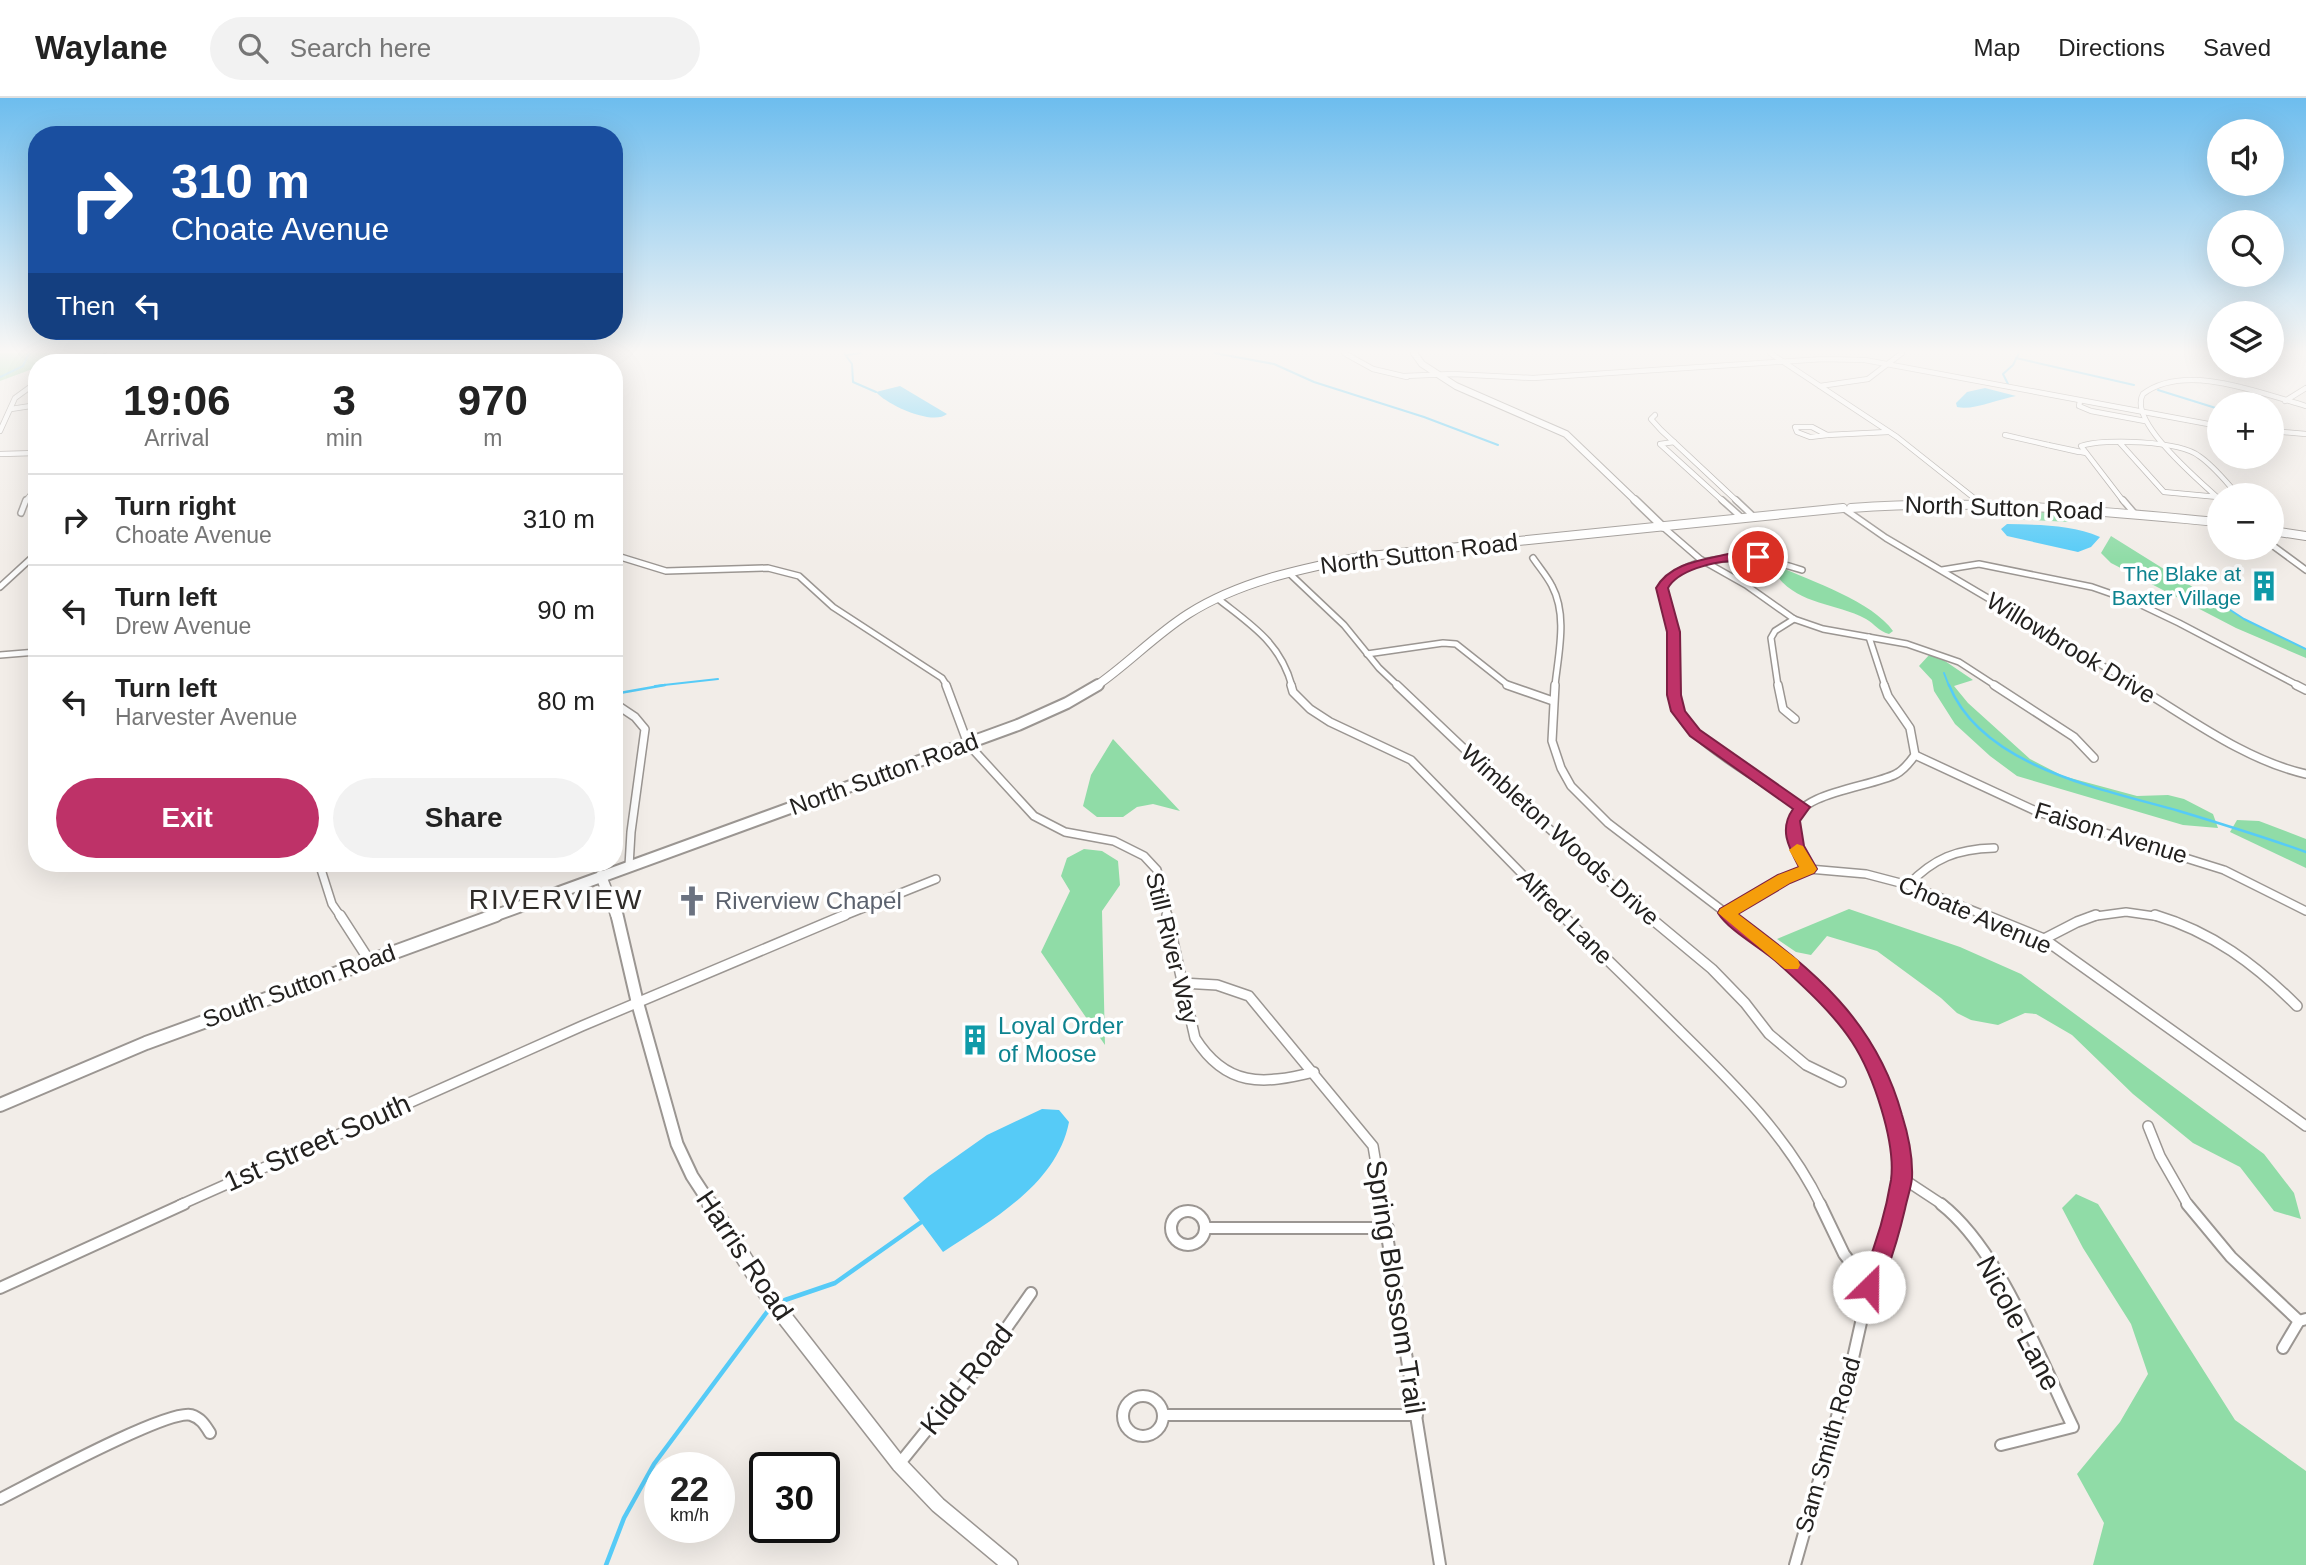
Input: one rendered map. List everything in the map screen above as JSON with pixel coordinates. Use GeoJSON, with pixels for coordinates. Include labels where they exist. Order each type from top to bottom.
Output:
{"type":"FeatureCollection","features":[{"type":"Feature","properties":{"kind":"main road","name":"North Sutton Road"},"geometry":{"type":"LineString","coordinates":[[623,868],[968,744],[1066,704],[1094,687],[1167,629],[1217,598],[1289,573],[1360,557],[1914,502],[1979,502],[2207,521]]}},
{"type":"Feature","properties":{"kind":"main road"},"geometry":{"type":"LineString","coordinates":[[2284,530],[2306,533]]}},
{"type":"Feature","properties":{"kind":"main road","name":"North Sutton Road"},"geometry":{"type":"LineString","coordinates":[[601,876],[612,872]]}},
{"type":"Feature","properties":{"kind":"main road","name":"South Sutton Road"},"geometry":{"type":"LineString","coordinates":[[0,1105],[146,1043],[601,876]]}},
{"type":"Feature","properties":{"kind":"street"},"geometry":{"type":"LineString","coordinates":[[1541,421],[1566,435],[1663,527],[1706,563],[1746,585],[1794,619],[1823,629],[1907,644],[1959,662],[2074,737],[2094,758]]}},
{"type":"Feature","properties":{"kind":"street"},"geometry":{"type":"LineString","coordinates":[[1653,421],[1755,517]]}},
{"type":"Feature","properties":{"kind":"street"},"geometry":{"type":"LineString","coordinates":[[1873,421],[1979,502]]}},
{"type":"Feature","properties":{"kind":"street"},"geometry":{"type":"LineString","coordinates":[[2144,421],[2207,487]]}},
{"type":"Feature","properties":{"kind":"street"},"geometry":{"type":"LineString","coordinates":[[1827,435],[1820,429],[1796,427],[1797,432],[1810,437],[1889,432]]}},
{"type":"Feature","properties":{"kind":"street"},"geometry":{"type":"LineString","coordinates":[[2284,432],[2306,434]]}},
{"type":"Feature","properties":{"kind":"street"},"geometry":{"type":"LineString","coordinates":[[2005,435],[2086,453]]}},
{"type":"Feature","properties":{"kind":"street"},"geometry":{"type":"LineString","coordinates":[[1674,442],[1660,444],[1742,519]]}},
{"type":"Feature","properties":{"kind":"street"},"geometry":{"type":"LineString","coordinates":[[2120,442],[2137,465],[2164,492],[2207,497]]}},
{"type":"Feature","properties":{"kind":"street"},"geometry":{"type":"LineString","coordinates":[[2135,514],[2081,446],[2087,443],[2120,442],[2169,448],[2200,456],[2226,483]]}},
{"type":"Feature","properties":{"kind":"street"},"geometry":{"type":"LineString","coordinates":[[0,454],[28,453]]}},
{"type":"Feature","properties":{"kind":"street"},"geometry":{"type":"LineString","coordinates":[[20,513],[28,495]]}},
{"type":"Feature","properties":{"kind":"street","name":"Willowbrook Drive"},"geometry":{"type":"LineString","coordinates":[[1847,508],[1886,538],[2242,749],[2284,769],[2306,774]]}},
{"type":"Feature","properties":{"kind":"street"},"geometry":{"type":"LineString","coordinates":[[2284,554],[2306,570]]}},
{"type":"Feature","properties":{"kind":"street"},"geometry":{"type":"LineString","coordinates":[[1802,570],[1776,560],[1740,556],[1675,572],[1662,588],[1673,632],[1674,695],[1684,722],[1710,746],[1802,807]]}},
{"type":"Feature","properties":{"kind":"street"},"geometry":{"type":"LineString","coordinates":[[623,558],[675,572],[768,568],[799,576],[825,602],[942,678],[949,689],[968,744]]}},
{"type":"Feature","properties":{"kind":"street","name":"Sam Smith Road"},"geometry":{"type":"LineString","coordinates":[[1533,558],[1553,588],[1558,605],[1561,631],[1553,701],[1552,741],[1561,768],[1572,786],[1608,822],[1784,958],[1823,993],[1861,1039],[1885,1088],[1897,1133],[1902,1178],[1882,1258],[1869,1287],[1851,1367],[1795,1565]]}},
{"type":"Feature","properties":{"kind":"street"},"geometry":{"type":"LineString","coordinates":[[0,587],[28,561]]}},
{"type":"Feature","properties":{"kind":"street"},"geometry":{"type":"LineString","coordinates":[[1942,570],[1979,564],[2092,587],[2135,602],[2179,623],[2306,690]]}},
{"type":"Feature","properties":{"kind":"street","name":"Wimbleton Woods Drive"},"geometry":{"type":"LineString","coordinates":[[1289,573],[1344,625],[1367,654],[1615,889],[1712,969],[1745,1003],[1769,1034],[1806,1065],[1841,1082]]}},
{"type":"Feature","properties":{"kind":"street","name":"Alfred Lane"},"geometry":{"type":"LineString","coordinates":[[1217,598],[1258,631],[1276,650],[1293,692],[1310,709],[1330,722],[1411,760],[1536,890],[1724,1074],[1771,1125],[1804,1171],[1844,1254],[1869,1287]]}},
{"type":"Feature","properties":{"kind":"street"},"geometry":{"type":"LineString","coordinates":[[1794,619],[1775,631],[1771,638],[1783,709],[1795,719]]}},
{"type":"Feature","properties":{"kind":"street"},"geometry":{"type":"LineString","coordinates":[[1809,869],[1796,846],[1793,834],[1793,821],[1802,807],[1822,794],[1896,774],[1915,755],[1910,728],[1888,696],[1870,637]]}},
{"type":"Feature","properties":{"kind":"street"},"geometry":{"type":"LineString","coordinates":[[1367,654],[1443,643],[1456,644],[1510,687],[1553,701]]}},
{"type":"Feature","properties":{"kind":"street"},"geometry":{"type":"LineString","coordinates":[[0,655],[28,653]]}},
{"type":"Feature","properties":{"kind":"street"},"geometry":{"type":"LineString","coordinates":[[623,709],[645,730],[643,759],[631,826],[629,866]]}},
{"type":"Feature","properties":{"kind":"street","name":"Still River Way"},"geometry":{"type":"LineString","coordinates":[[968,744],[1044,825],[1062,832],[1115,841],[1135,848],[1147,856],[1157,870],[1195,1038],[1202,1052],[1219,1068],[1237,1077],[1262,1082],[1281,1082],[1314,1072]]}},
{"type":"Feature","properties":{"kind":"street","name":"Faison Avenue"},"geometry":{"type":"LineString","coordinates":[[1915,755],[1953,771],[2006,800],[2238,875],[2306,911]]}},
{"type":"Feature","properties":{"kind":"street"},"geometry":{"type":"LineString","coordinates":[[1908,885],[1932,860],[1945,853],[1960,849],[1994,848]]}},
{"type":"Feature","properties":{"kind":"street","name":"Choate Avenue"},"geometry":{"type":"LineString","coordinates":[[1726,913],[1784,879],[1809,869],[1867,874],[1908,885],[2043,939],[2306,1126]]}},
{"type":"Feature","properties":{"kind":"street"},"geometry":{"type":"LineString","coordinates":[[322,872],[332,904],[369,960]]}},
{"type":"Feature","properties":{"kind":"street","name":"Harris Road"},"geometry":{"type":"LineString","coordinates":[[601,876],[616,911],[637,1001],[677,1144],[692,1176],[768,1296],[900,1464],[938,1505],[1010,1565]]}},
{"type":"Feature","properties":{"kind":"street","name":"1st Street South"},"geometry":{"type":"LineString","coordinates":[[0,1288],[402,1103],[637,1001],[936,879]]}},
{"type":"Feature","properties":{"kind":"street"},"geometry":{"type":"LineString","coordinates":[[2043,939],[2072,923],[2096,915],[2117,912],[2143,914],[2195,929],[2224,943],[2253,963],[2297,1006]]}},
{"type":"Feature","properties":{"kind":"street","name":"Spring Blossom Trail"},"geometry":{"type":"LineString","coordinates":[[1182,983],[1212,983],[1232,987],[1249,996],[1373,1146],[1440,1565]]}},
{"type":"Feature","properties":{"kind":"street"},"geometry":{"type":"LineString","coordinates":[[2148,1126],[2157,1153],[2189,1209],[2243,1271],[2303,1320],[2283,1348]]}},
{"type":"Feature","properties":{"kind":"street","name":"Nicole Lane"},"geometry":{"type":"LineString","coordinates":[[1902,1178],[1926,1192],[1955,1215],[1995,1267],[2073,1427],[2000,1445]]}},
{"type":"Feature","properties":{"kind":"street"},"geometry":{"type":"LineString","coordinates":[[1205,1228],[1388,1228]]}},
{"type":"Feature","properties":{"kind":"street","name":"Kidd Road"},"geometry":{"type":"LineString","coordinates":[[900,1464],[989,1353],[1031,1293]]}},
{"type":"Feature","properties":{"kind":"street"},"geometry":{"type":"LineString","coordinates":[[0,1499],[157,1422],[189,1414],[202,1420],[210,1433]]}},
{"type":"Feature","properties":{"kind":"street"},"geometry":{"type":"LineString","coordinates":[[1163,1415],[1417,1415]]}},
{"type":"Feature","properties":{"kind":"green space"},"geometry":{"type":"Polygon","coordinates":[[[1988,509],[2061,513],[2069,522],[1996,518],[1988,509]]]}},
{"type":"Feature","properties":{"kind":"green space"},"geometry":{"type":"Polygon","coordinates":[[[2111,536],[2244,619],[2306,649],[2306,658],[2236,628],[2111,563],[2101,553],[2111,536]]]}},
{"type":"Feature","properties":{"kind":"green space"},"geometry":{"type":"Polygon","coordinates":[[[1775,565],[1855,601],[1883,620],[1893,631],[1885,633],[1853,613],[1802,596],[1780,580],[1771,567],[1775,565]]]}},
{"type":"Feature","properties":{"kind":"green space"},"geometry":{"type":"Polygon","coordinates":[[[1930,654],[1973,680],[1954,686],[1968,703],[2030,759],[2063,776],[2137,796],[2168,795],[2184,799],[2213,814],[2218,828],[2183,825],[2017,776],[1955,724],[1934,691],[1932,680],[1919,666],[1930,654]]]}},
{"type":"Feature","properties":{"kind":"green space"},"geometry":{"type":"Polygon","coordinates":[[[1113,739],[1180,811],[1153,804],[1137,807],[1123,817],[1097,817],[1083,806],[1091,775],[1113,739]]]}},
{"type":"Feature","properties":{"kind":"green space"},"geometry":{"type":"Polygon","coordinates":[[[2237,820],[2259,821],[2306,839],[2306,868],[2230,832],[2237,820]]]}},
{"type":"Feature","properties":{"kind":"green space"},"geometry":{"type":"Polygon","coordinates":[[[1084,849],[1102,851],[1118,861],[1120,885],[1102,911],[1105,1045],[1041,952],[1070,891],[1061,876],[1067,858],[1084,849]]]}},
{"type":"Feature","properties":{"kind":"green space"},"geometry":{"type":"Polygon","coordinates":[[[1849,909],[1960,947],[2021,974],[2264,1154],[2294,1193],[2301,1219],[2274,1211],[2240,1167],[2193,1143],[2133,1094],[2072,1035],[2036,1014],[2025,1013],[1998,1025],[1971,1020],[1957,1013],[1877,951],[1827,936],[1811,955],[1796,952],[1777,939],[1849,909]]]}},
{"type":"Feature","properties":{"kind":"green space"},"geometry":{"type":"Polygon","coordinates":[[[2076,1194],[2098,1204],[2235,1420],[2306,1471],[2306,1565],[2093,1565],[2104,1523],[2077,1474],[2120,1422],[2148,1374],[2131,1324],[2083,1248],[2062,1208],[2076,1194]]]}},
{"type":"Feature","properties":{"kind":"water"},"geometry":{"type":"Polygon","coordinates":[[[2007,524],[2066,527],[2100,537],[2091,547],[2078,552],[2007,536],[2001,529],[2007,524]]]}},
{"type":"Feature","properties":{"kind":"water"},"geometry":{"type":"Polygon","coordinates":[[[1042,1109],[1059,1110],[1069,1122],[1062,1144],[1051,1164],[1020,1198],[943,1252],[903,1198],[987,1135],[1042,1109]]]}},
{"type":"Feature","properties":{"kind":"waterway"},"geometry":{"type":"LineString","coordinates":[[1436,421],[1498,445]]}},
{"type":"Feature","properties":{"kind":"waterway"},"geometry":{"type":"LineString","coordinates":[[2212,598],[2244,619],[2306,649]]}},
{"type":"Feature","properties":{"kind":"waterway"},"geometry":{"type":"LineString","coordinates":[[1944,673],[1949,686]]}},
{"type":"Feature","properties":{"kind":"waterway"},"geometry":{"type":"LineString","coordinates":[[655,686],[718,679]]}},
{"type":"Feature","properties":{"kind":"waterway"},"geometry":{"type":"LineString","coordinates":[[623,692],[665,685]]}},
{"type":"Feature","properties":{"kind":"waterway"},"geometry":{"type":"LineString","coordinates":[[1949,685],[1965,713],[1988,736],[2016,755],[2048,770],[2115,794],[2195,816],[2306,852]]}},
{"type":"Feature","properties":{"kind":"waterway"},"geometry":{"type":"LineString","coordinates":[[785,1300],[835,1283],[920,1223]]}},
{"type":"Feature","properties":{"kind":"waterway"},"geometry":{"type":"LineString","coordinates":[[606,1565],[624,1518],[654,1464],[767,1312]]}},
{"type":"Feature","properties":{"kind":"slow traffic"},"geometry":{"type":"LineString","coordinates":[[1791,965],[1726,913],[1755,894],[1809,869],[1797,850]]}},
{"type":"Feature","properties":{"kind":"place","name":"The Blake at Baxter Village"},"geometry":{"type":"Point","coordinates":[2264,586]}},
{"type":"Feature","properties":{"kind":"place","name":"Riverview Chapel"},"geometry":{"type":"Point","coordinates":[692,901]}},
{"type":"Feature","properties":{"kind":"place","name":"Loyal Order of Moose"},"geometry":{"type":"Point","coordinates":[975,1040]}},
{"type":"Feature","properties":{"kind":"district","name":"RIVERVIEW"},"geometry":{"type":"Point","coordinates":[556,899]}},
{"type":"Feature","properties":{"kind":"route"},"geometry":{"type":"LineString","coordinates":[[1758,557],[1728,557],[1688,567],[1675,572],[1667,579],[1662,588],[1673,632],[1674,695],[1684,722],[1695,733],[1710,746],[1802,807],[1793,821],[1793,834],[1801,858],[1809,869],[1755,894],[1726,913],[1784,958],[1839,1010],[1861,1039],[1885,1088],[1897,1133],[1902,1178],[1882,1258],[1869,1287]]}}]}
